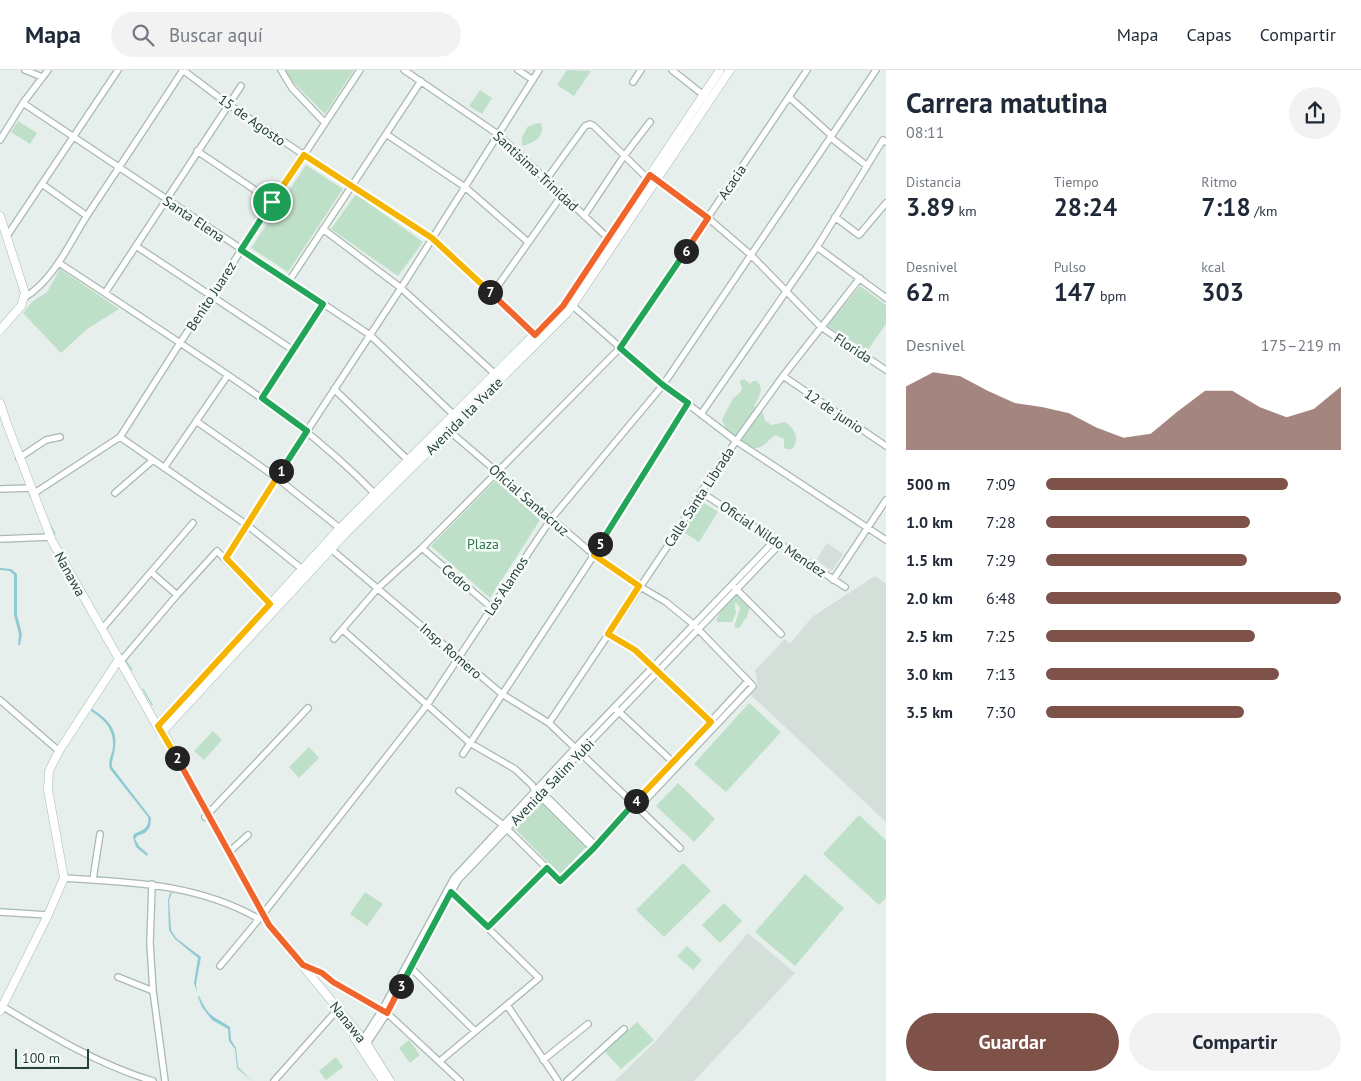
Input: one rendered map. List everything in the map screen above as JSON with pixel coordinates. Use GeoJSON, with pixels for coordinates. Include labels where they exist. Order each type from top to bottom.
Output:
{"type":"FeatureCollection","features":[{"type":"Feature","properties":{"kind":"street"},"geometry":{"type":"LineString","coordinates":[[24,70],[42,77]]}},
{"type":"Feature","properties":{"kind":"street"},"geometry":{"type":"LineString","coordinates":[[0,140],[48,70]]}},
{"type":"Feature","properties":{"kind":"street"},"geometry":{"type":"LineString","coordinates":[[24,298],[36,290],[58,263],[183,70]]}},
{"type":"Feature","properties":{"kind":"street","name":"15 de Agosto"},"geometry":{"type":"LineString","coordinates":[[183,70],[228,104],[432,238],[535,335]]}},
{"type":"Feature","properties":{"kind":"street"},"geometry":{"type":"LineString","coordinates":[[281,70],[292,88],[325,123]]}},
{"type":"Feature","properties":{"kind":"street","name":"Benito Juarez"},"geometry":{"type":"LineString","coordinates":[[32,491],[120,437],[360,70]]}},
{"type":"Feature","properties":{"kind":"street","name":"Santisima Trinidad"},"geometry":{"type":"LineString","coordinates":[[404,70],[499,134],[611,241]]}},
{"type":"Feature","properties":{"kind":"street"},"geometry":{"type":"LineString","coordinates":[[518,70],[533,80]]}},
{"type":"Feature","properties":{"kind":"street"},"geometry":{"type":"LineString","coordinates":[[226,558],[401,288],[539,70]]}},
{"type":"Feature","properties":{"kind":"street"},"geometry":{"type":"LineString","coordinates":[[633,82],[641,70]]}},
{"type":"Feature","properties":{"kind":"street"},"geometry":{"type":"LineString","coordinates":[[672,70],[707,98]]}},
{"type":"Feature","properties":{"kind":"street","name":"Avenida Ita Yvate"},"geometry":{"type":"LineString","coordinates":[[707,98],[720,70]]}},
{"type":"Feature","properties":{"kind":"street","name":"Avenida Ita Yvate"},"geometry":{"type":"LineString","coordinates":[[446,428],[454,415],[480,394],[495,374],[535,335],[572,306],[652,178],[707,98],[730,70]]}},
{"type":"Feature","properties":{"kind":"street","name":"Acacia"},"geometry":{"type":"LineString","coordinates":[[334,639],[378,588],[422,548],[620,348],[807,70]]}},
{"type":"Feature","properties":{"kind":"street","name":"Los Alamos"},"geometry":{"type":"LineString","coordinates":[[220,966],[261,917],[427,705],[551,519],[663,385],[876,70]]}},
{"type":"Feature","properties":{"kind":"street"},"geometry":{"type":"LineString","coordinates":[[7,236],[115,71]]}},
{"type":"Feature","properties":{"kind":"street"},"geometry":{"type":"LineString","coordinates":[[290,281],[421,81]]}},
{"type":"Feature","properties":{"kind":"street"},"geometry":{"type":"LineString","coordinates":[[105,293],[240,86]]}},
{"type":"Feature","properties":{"kind":"street"},"geometry":{"type":"LineString","coordinates":[[789,97],[867,166]]}},
{"type":"Feature","properties":{"kind":"street","name":"Santa Elena"},"geometry":{"type":"LineString","coordinates":[[23,104],[370,335],[454,415]]}},
{"type":"Feature","properties":{"kind":"street"},"geometry":{"type":"LineString","coordinates":[[584,216],[624,156],[650,122]]}},
{"type":"Feature","properties":{"kind":"street","name":"Florida"},"geometry":{"type":"LineString","coordinates":[[546,180],[585,126],[590,124],[594,126],[624,156],[708,218],[752,255],[821,327],[886,370]]}},
{"type":"Feature","properties":{"kind":"street"},"geometry":{"type":"LineString","coordinates":[[386,134],[465,187],[528,242]]}},
{"type":"Feature","properties":{"kind":"street"},"geometry":{"type":"LineString","coordinates":[[701,414],[817,247],[883,140],[886,142]]}},
{"type":"Feature","properties":{"kind":"street"},"geometry":{"type":"LineString","coordinates":[[197,151],[272,202]]}},
{"type":"Feature","properties":{"kind":"street"},"geometry":{"type":"LineString","coordinates":[[42,184],[87,216]]}},
{"type":"Feature","properties":{"kind":"street"},"geometry":{"type":"LineString","coordinates":[[492,294],[562,195]]}},
{"type":"Feature","properties":{"kind":"street"},"geometry":{"type":"LineString","coordinates":[[835,217],[859,235],[886,203]]}},
{"type":"Feature","properties":{"kind":"street"},"geometry":{"type":"LineString","coordinates":[[0,216],[23,285],[24,298],[17,313],[0,330]]}},
{"type":"Feature","properties":{"kind":"street"},"geometry":{"type":"LineString","coordinates":[[324,229],[401,288],[495,374]]}},
{"type":"Feature","properties":{"kind":"street","name":"Avenida Ita Yvate"},"geometry":{"type":"LineString","coordinates":[[221,663],[270,604],[281,598],[302,569],[343,531],[559,316],[563,306],[611,241]]}},
{"type":"Feature","properties":{"kind":"street"},"geometry":{"type":"LineString","coordinates":[[136,246],[293,350]]}},
{"type":"Feature","properties":{"kind":"street"},"geometry":{"type":"LineString","coordinates":[[817,247],[886,298]]}},
{"type":"Feature","properties":{"kind":"street"},"geometry":{"type":"LineString","coordinates":[[58,263],[262,398],[307,431],[358,476],[374,494]]}},
{"type":"Feature","properties":{"kind":"street","name":"Calle Santa Librada"},"geometry":{"type":"LineString","coordinates":[[549,723],[736,440],[783,376],[860,278]]}},
{"type":"Feature","properties":{"kind":"street"},"geometry":{"type":"LineString","coordinates":[[262,398],[323,304]]}},
{"type":"Feature","properties":{"kind":"street"},"geometry":{"type":"LineString","coordinates":[[572,306],[663,385],[701,414],[736,440],[886,540]]}},
{"type":"Feature","properties":{"kind":"street"},"geometry":{"type":"LineString","coordinates":[[164,468],[228,375]]}},
{"type":"Feature","properties":{"kind":"street","name":"12 de junio"},"geometry":{"type":"LineString","coordinates":[[783,376],[886,446]]}},
{"type":"Feature","properties":{"kind":"street"},"geometry":{"type":"LineString","coordinates":[[334,389],[411,463]]}},
{"type":"Feature","properties":{"kind":"street","name":"Nanawa"},"geometry":{"type":"LineString","coordinates":[[0,403],[3,424],[20,458],[50,537],[161,731],[163,739],[267,928],[336,1010],[390,1081]]}},
{"type":"Feature","properties":{"kind":"street"},"geometry":{"type":"LineString","coordinates":[[463,754],[594,555],[688,403]]}},
{"type":"Feature","properties":{"kind":"street"},"geometry":{"type":"LineString","coordinates":[[196,421],[277,478],[343,531]]}},
{"type":"Feature","properties":{"kind":"street","name":"Oficial Santacruz"},"geometry":{"type":"LineString","coordinates":[[446,428],[594,555],[666,602],[696,627],[753,686],[713,724]]}},
{"type":"Feature","properties":{"kind":"street"},"geometry":{"type":"LineString","coordinates":[[20,458],[46,440],[60,437]]}},
{"type":"Feature","properties":{"kind":"street"},"geometry":{"type":"LineString","coordinates":[[120,437],[247,525],[302,569]]}},
{"type":"Feature","properties":{"kind":"street"},"geometry":{"type":"LineString","coordinates":[[115,493],[153,460]]}},
{"type":"Feature","properties":{"kind":"street","name":"Avenida Ita Yvate"},"geometry":{"type":"LineString","coordinates":[[161,731],[281,598],[331,549],[343,531],[374,494],[411,463]]}},
{"type":"Feature","properties":{"kind":"street"},"geometry":{"type":"LineString","coordinates":[[0,490],[32,491]]}},
{"type":"Feature","properties":{"kind":"street","name":"Oficial Nildo Mendez"},"geometry":{"type":"LineString","coordinates":[[701,492],[845,587]]}},
{"type":"Feature","properties":{"kind":"street"},"geometry":{"type":"LineString","coordinates":[[834,580],[886,500]]}},
{"type":"Feature","properties":{"kind":"street"},"geometry":{"type":"LineString","coordinates":[[102,629],[193,523]]}},
{"type":"Feature","properties":{"kind":"street"},"geometry":{"type":"LineString","coordinates":[[0,539],[50,537]]}},
{"type":"Feature","properties":{"kind":"street","name":"Avenida Salim Yubi"},"geometry":{"type":"LineString","coordinates":[[363,1044],[410,968],[454,878],[777,542]]}},
{"type":"Feature","properties":{"kind":"street","name":"Cedro"},"geometry":{"type":"LineString","coordinates":[[422,548],[492,608]]}},
{"type":"Feature","properties":{"kind":"street","name":"Insp. Romero"},"geometry":{"type":"LineString","coordinates":[[331,549],[502,694],[549,723],[680,848]]}},
{"type":"Feature","properties":{"kind":"street"},"geometry":{"type":"LineString","coordinates":[[153,1081],[120,1069],[53,1036],[1,1007],[48,915],[64,878],[47,782],[51,765],[120,660],[214,553],[217,552],[226,558],[270,604]]}},
{"type":"Feature","properties":{"kind":"street"},"geometry":{"type":"LineString","coordinates":[[151,572],[177,595]]}},
{"type":"Feature","properties":{"kind":"street"},"geometry":{"type":"LineString","coordinates":[[734,587],[781,634]]}},
{"type":"Feature","properties":{"kind":"street"},"geometry":{"type":"LineString","coordinates":[[343,630],[470,743],[515,768],[594,848]]}},
{"type":"Feature","properties":{"kind":"street"},"geometry":{"type":"LineString","coordinates":[[608,634],[635,650],[713,724]]}},
{"type":"Feature","properties":{"kind":"street"},"geometry":{"type":"LineString","coordinates":[[459,791],[505,827],[560,881],[636,806],[713,724],[748,681]]}},
{"type":"Feature","properties":{"kind":"street"},"geometry":{"type":"LineString","coordinates":[[0,700],[59,751]]}},
{"type":"Feature","properties":{"kind":"street"},"geometry":{"type":"LineString","coordinates":[[207,816],[308,708]]}},
{"type":"Feature","properties":{"kind":"street"},"geometry":{"type":"LineString","coordinates":[[617,709],[675,764]]}},
{"type":"Feature","properties":{"kind":"street","name":"Nanawa"},"geometry":{"type":"LineString","coordinates":[[207,816],[229,852],[261,917],[303,965],[336,1010]]}},
{"type":"Feature","properties":{"kind":"street"},"geometry":{"type":"LineString","coordinates":[[93,879],[100,834]]}},
{"type":"Feature","properties":{"kind":"street"},"geometry":{"type":"LineString","coordinates":[[229,852],[248,835]]}},
{"type":"Feature","properties":{"kind":"street"},"geometry":{"type":"LineString","coordinates":[[488,927],[547,868]]}},
{"type":"Feature","properties":{"kind":"street"},"geometry":{"type":"LineString","coordinates":[[64,878],[152,884],[210,897],[261,917]]}},
{"type":"Feature","properties":{"kind":"street"},"geometry":{"type":"LineString","coordinates":[[152,884],[150,943],[153,991],[165,1081]]}},
{"type":"Feature","properties":{"kind":"street"},"geometry":{"type":"LineString","coordinates":[[440,1061],[539,978],[449,890]]}},
{"type":"Feature","properties":{"kind":"street","name":"Avenida Salim Yubi"},"geometry":{"type":"LineString","coordinates":[[384,1012],[449,890]]}},
{"type":"Feature","properties":{"kind":"street"},"geometry":{"type":"LineString","coordinates":[[0,912],[48,915]]}},
{"type":"Feature","properties":{"kind":"street"},"geometry":{"type":"LineString","coordinates":[[303,965],[322,973],[333,982],[384,1012],[460,1081]]}},
{"type":"Feature","properties":{"kind":"street"},"geometry":{"type":"LineString","coordinates":[[410,968],[476,1031]]}},
{"type":"Feature","properties":{"kind":"street"},"geometry":{"type":"LineString","coordinates":[[118,977],[153,991]]}},
{"type":"Feature","properties":{"kind":"street"},"geometry":{"type":"LineString","coordinates":[[318,984],[320,979],[333,982]]}},
{"type":"Feature","properties":{"kind":"street"},"geometry":{"type":"LineString","coordinates":[[506,1005],[558,1081]]}},
{"type":"Feature","properties":{"kind":"street"},"geometry":{"type":"LineString","coordinates":[[274,1081],[336,1010]]}},
{"type":"Feature","properties":{"kind":"street"},"geometry":{"type":"LineString","coordinates":[[542,1060],[588,1024]]}},
{"type":"Feature","properties":{"kind":"street"},"geometry":{"type":"LineString","coordinates":[[568,1081],[624,1029]]}},
{"type":"Feature","properties":{"kind":"street","name":"Nanawa"},"geometry":{"type":"LineString","coordinates":[[363,1044],[383,1081]]}},
{"type":"Feature","properties":{"kind":"shaded area"},"geometry":{"type":"Polygon","coordinates":[[[827,543],[843,554],[832,571],[816,560],[827,543]]]}},
{"type":"Feature","properties":{"kind":"shaded area"},"geometry":{"type":"Polygon","coordinates":[[[875,576],[886,584],[886,822],[750,694],[758,686],[755,670],[785,639],[790,644],[812,617],[875,576]]]}},
{"type":"Feature","properties":{"kind":"shaded area"},"geometry":{"type":"Polygon","coordinates":[[[748,933],[795,973],[694,1081],[615,1081],[656,1041],[748,933]]]}},
{"type":"Feature","properties":{"kind":"green space"},"geometry":{"type":"Polygon","coordinates":[[[281,70],[354,70],[325,114],[281,70]]]}},
{"type":"Feature","properties":{"kind":"green space"},"geometry":{"type":"Polygon","coordinates":[[[567,70],[591,71],[574,96],[557,85],[567,70]]]}},
{"type":"Feature","properties":{"kind":"green space"},"geometry":{"type":"Polygon","coordinates":[[[480,90],[492,98],[482,114],[469,106],[480,90]]]}},
{"type":"Feature","properties":{"kind":"green space"},"geometry":{"type":"Polygon","coordinates":[[[18,121],[37,133],[30,144],[11,132],[18,121]]]}},
{"type":"Feature","properties":{"kind":"green space"},"geometry":{"type":"Polygon","coordinates":[[[541,123],[542,132],[538,138],[522,146],[522,137],[528,126],[541,123]]]}},
{"type":"Feature","properties":{"kind":"green space"},"geometry":{"type":"Polygon","coordinates":[[[306,165],[343,189],[288,272],[251,248],[306,165]]]}},
{"type":"Feature","properties":{"kind":"green space"},"geometry":{"type":"Polygon","coordinates":[[[356,194],[423,242],[398,276],[331,229],[356,194]]]}},
{"type":"Feature","properties":{"kind":"green space"},"geometry":{"type":"Polygon","coordinates":[[[60,269],[119,309],[87,329],[61,353],[23,313],[32,302],[47,292],[60,269]]]}},
{"type":"Feature","properties":{"kind":"green space"},"geometry":{"type":"Polygon","coordinates":[[[860,286],[886,305],[886,324],[867,351],[827,326],[860,286]]]}},
{"type":"Feature","properties":{"kind":"green space"},"geometry":{"type":"Polygon","coordinates":[[[744,379],[750,384],[753,381],[757,381],[759,384],[761,391],[754,406],[763,413],[765,421],[772,425],[785,422],[794,431],[796,441],[792,449],[786,449],[784,447],[784,439],[775,435],[762,446],[750,448],[738,442],[728,432],[722,420],[733,398],[740,393],[742,389],[740,381],[744,379]]]}},
{"type":"Feature","properties":{"kind":"green space","name":"Plaza"},"geometry":{"type":"Polygon","coordinates":[[[496,480],[540,520],[490,598],[431,546],[496,480]]]}},
{"type":"Feature","properties":{"kind":"green space"},"geometry":{"type":"Polygon","coordinates":[[[701,501],[718,512],[699,542],[682,531],[701,501]]]}},
{"type":"Feature","properties":{"kind":"green space"},"geometry":{"type":"Polygon","coordinates":[[[735,593],[750,604],[747,617],[739,628],[734,627],[740,608],[736,602],[736,613],[732,622],[717,622],[716,620],[729,598],[735,593]]]}},
{"type":"Feature","properties":{"kind":"green space"},"geometry":{"type":"Polygon","coordinates":[[[749,703],[781,732],[726,792],[694,764],[749,703]]]}},
{"type":"Feature","properties":{"kind":"green space"},"geometry":{"type":"Polygon","coordinates":[[[213,731],[222,740],[204,760],[194,751],[213,731]]]}},
{"type":"Feature","properties":{"kind":"green space"},"geometry":{"type":"Polygon","coordinates":[[[309,747],[319,758],[299,778],[289,767],[309,747]]]}},
{"type":"Feature","properties":{"kind":"green space"},"geometry":{"type":"Polygon","coordinates":[[[678,783],[715,819],[694,842],[656,806],[678,783]]]}},
{"type":"Feature","properties":{"kind":"green space"},"geometry":{"type":"Polygon","coordinates":[[[542,797],[587,846],[560,874],[513,827],[542,797]]]}},
{"type":"Feature","properties":{"kind":"green space"},"geometry":{"type":"Polygon","coordinates":[[[859,815],[886,840],[886,898],[879,905],[823,854],[859,815]]]}},
{"type":"Feature","properties":{"kind":"green space"},"geometry":{"type":"Polygon","coordinates":[[[683,863],[711,891],[664,937],[636,910],[683,863]]]}},
{"type":"Feature","properties":{"kind":"green space"},"geometry":{"type":"Polygon","coordinates":[[[805,874],[844,908],[795,966],[755,932],[805,874]]]}},
{"type":"Feature","properties":{"kind":"green space"},"geometry":{"type":"Polygon","coordinates":[[[365,892],[383,904],[367,926],[350,914],[365,892]]]}},
{"type":"Feature","properties":{"kind":"green space"},"geometry":{"type":"Polygon","coordinates":[[[724,903],[742,921],[720,943],[702,925],[724,903]]]}},
{"type":"Feature","properties":{"kind":"green space"},"geometry":{"type":"Polygon","coordinates":[[[687,946],[702,960],[693,970],[677,956],[687,946]]]}},
{"type":"Feature","properties":{"kind":"green space"},"geometry":{"type":"Polygon","coordinates":[[[637,1022],[654,1040],[621,1069],[604,1051],[637,1022]]]}},
{"type":"Feature","properties":{"kind":"green space"},"geometry":{"type":"Polygon","coordinates":[[[409,1040],[420,1055],[410,1063],[399,1048],[409,1040]]]}},
{"type":"Feature","properties":{"kind":"green space"},"geometry":{"type":"Polygon","coordinates":[[[336,1057],[343,1067],[326,1080],[319,1071],[336,1057]]]}},
{"type":"Feature","properties":{"kind":"water"},"geometry":{"type":"Polygon","coordinates":[[[0,568],[11,569],[17,574],[17,615],[22,634],[20,645],[18,645],[19,634],[14,615],[14,575],[10,571],[0,570],[0,568]]]}},
{"type":"Feature","properties":{"kind":"water"},"geometry":{"type":"Polygon","coordinates":[[[92,709],[110,724],[115,734],[112,767],[151,818],[150,827],[145,833],[137,836],[135,839],[139,846],[148,854],[147,856],[136,847],[133,837],[134,834],[147,826],[148,817],[110,769],[109,763],[113,746],[112,734],[100,717],[91,711],[92,709]]]}},
{"type":"Feature","properties":{"kind":"water"},"geometry":{"type":"Polygon","coordinates":[[[170,893],[172,893],[169,900],[171,930],[176,938],[201,957],[196,984],[197,992],[194,983],[198,958],[175,939],[169,930],[168,900],[170,893]]]}},
{"type":"Feature","properties":{"kind":"water"},"geometry":{"type":"Polygon","coordinates":[[[199,996],[208,1012],[230,1027],[231,1040],[236,1048],[238,1067],[252,1081],[237,1068],[235,1049],[229,1041],[228,1029],[212,1020],[202,1007],[199,996]]]}},
{"type":"Feature","properties":{"kind":"waterway"},"geometry":{"type":"LineString","coordinates":[[51,526],[55,534]]}},
{"type":"Feature","properties":{"kind":"waterway"},"geometry":{"type":"LineString","coordinates":[[125,659],[132,670]]}},
{"type":"Feature","properties":{"kind":"waterway"},"geometry":{"type":"LineString","coordinates":[[143,689],[152,705]]}},
{"type":"Feature","properties":{"kind":"route"},"geometry":{"type":"LineString","coordinates":[[304,155],[432,238],[535,335],[563,306],[650,175],[708,218],[620,348],[663,385],[688,403],[594,555],[639,586],[608,634],[635,650],[711,722],[593,849],[560,881],[547,868],[488,927],[451,892],[387,1013],[333,982],[322,973],[303,965],[269,925],[166,737],[158,726],[270,604],[226,558],[307,431],[262,398],[323,304],[241,250],[272,202],[304,155]]}}]}
